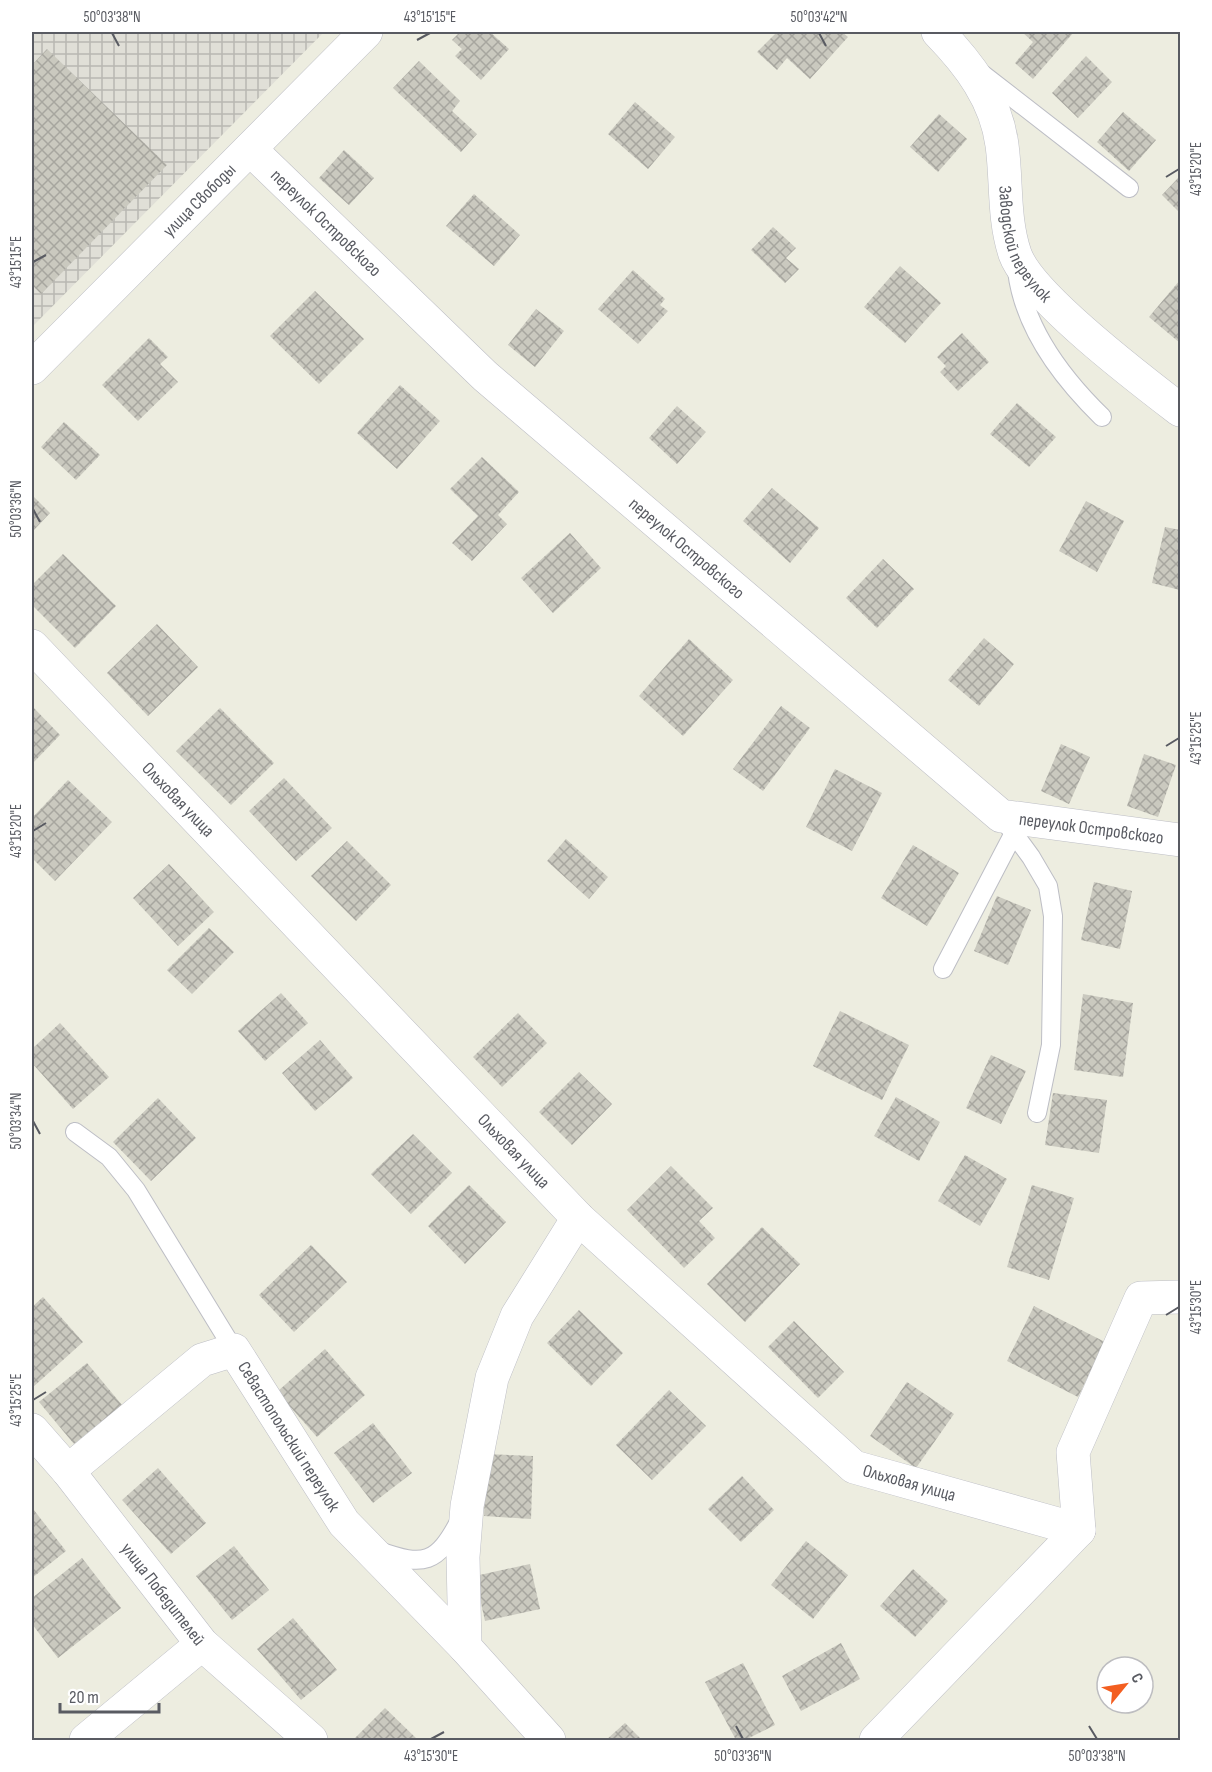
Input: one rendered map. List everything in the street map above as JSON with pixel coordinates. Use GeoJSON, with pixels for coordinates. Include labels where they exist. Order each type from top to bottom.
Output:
{"type":"FeatureCollection","features":[{"type":"Feature","properties":{"kind":"street","name":"улица Свободы"},"geometry":{"type":"LineString","coordinates":[[32,368],[366,32]]}},
{"type":"Feature","properties":{"kind":"street","name":"Заводской переулок"},"geometry":{"type":"LineString","coordinates":[[938,32],[966,61],[992,104],[1002,144],[1006,220],[1016,256],[1064,314],[1180,410]]}},
{"type":"Feature","properties":{"kind":"street","name":"переулок Островского"},"geometry":{"type":"LineString","coordinates":[[250,149],[485,376],[1007,825],[1180,840]]}},
{"type":"Feature","properties":{"kind":"street","name":"Ольховая улица"},"geometry":{"type":"LineString","coordinates":[[32,646],[578,1218],[854,1467],[1079,1530]]}},
{"type":"Feature","properties":{"kind":"street"},"geometry":{"type":"LineString","coordinates":[[465,1647],[463,1557],[467,1506],[492,1378],[517,1316],[578,1218]]}},
{"type":"Feature","properties":{"kind":"street"},"geometry":{"type":"LineString","coordinates":[[876,1740],[1079,1530],[1073,1452],[1142,1298],[1180,1297]]}},
{"type":"Feature","properties":{"kind":"street","name":"Севастопольский переулок"},"geometry":{"type":"LineString","coordinates":[[68,1471],[202,1360],[234,1350],[344,1523],[465,1647],[549,1740]]}},
{"type":"Feature","properties":{"kind":"street","name":"улица Победителей"},"geometry":{"type":"LineString","coordinates":[[32,1430],[68,1471],[202,1644],[312,1740]]}},
{"type":"Feature","properties":{"kind":"street"},"geometry":{"type":"LineString","coordinates":[[86,1740],[202,1644]]}},
{"type":"Feature","properties":{"kind":"lane"},"geometry":{"type":"LineString","coordinates":[[966,61],[1129,188]]}},
{"type":"Feature","properties":{"kind":"lane"},"geometry":{"type":"LineString","coordinates":[[1016,256],[1019,286],[1032,324],[1075,391],[1102,417]]}},
{"type":"Feature","properties":{"kind":"lane"},"geometry":{"type":"LineString","coordinates":[[943,969],[1007,825]]}},
{"type":"Feature","properties":{"kind":"lane"},"geometry":{"type":"LineString","coordinates":[[1007,825],[1048,885],[1053,916],[1050,1045],[1037,1113]]}},
{"type":"Feature","properties":{"kind":"lane"},"geometry":{"type":"LineString","coordinates":[[75,1132],[109,1156],[136,1190],[234,1350]]}},
{"type":"Feature","properties":{"kind":"lane"},"geometry":{"type":"LineString","coordinates":[[366,1546],[406,1560],[427,1560],[442,1550],[467,1506]]}},
{"type":"Feature","properties":{"kind":"shaded area"},"geometry":{"type":"Polygon","coordinates":[[[32,32],[324,32],[32,327],[32,32]]]}},
{"type":"Feature","properties":{"kind":"building"},"geometry":{"type":"Polygon","coordinates":[[[460,32],[490,32],[509,49],[481,80],[455,56],[462,49],[452,40],[460,32]]]}},
{"type":"Feature","properties":{"kind":"building"},"geometry":{"type":"Polygon","coordinates":[[[777,32],[842,32],[848,37],[810,79],[787,58],[777,70],[757,52],[777,32]]]}},
{"type":"Feature","properties":{"kind":"building"},"geometry":{"type":"Polygon","coordinates":[[[1022,32],[1074,32],[1033,79],[1015,63],[1033,42],[1022,32]]]}},
{"type":"Feature","properties":{"kind":"building"},"geometry":{"type":"Polygon","coordinates":[[[47,49],[167,165],[41,294],[32,285],[32,65],[47,49]]]}},
{"type":"Feature","properties":{"kind":"building"},"geometry":{"type":"Polygon","coordinates":[[[1086,56],[1112,82],[1078,118],[1052,93],[1086,56]]]}},
{"type":"Feature","properties":{"kind":"building"},"geometry":{"type":"Polygon","coordinates":[[[419,61],[460,101],[452,111],[477,134],[461,152],[393,88],[419,61]]]}},
{"type":"Feature","properties":{"kind":"building"},"geometry":{"type":"Polygon","coordinates":[[[635,102],[675,137],[648,169],[608,134],[635,102]]]}},
{"type":"Feature","properties":{"kind":"building"},"geometry":{"type":"Polygon","coordinates":[[[1123,112],[1156,140],[1129,171],[1097,142],[1123,112]]]}},
{"type":"Feature","properties":{"kind":"building"},"geometry":{"type":"Polygon","coordinates":[[[939,114],[967,139],[938,172],[910,147],[939,114]]]}},
{"type":"Feature","properties":{"kind":"building"},"geometry":{"type":"Polygon","coordinates":[[[344,150],[374,178],[349,205],[319,178],[344,150]]]}},
{"type":"Feature","properties":{"kind":"building"},"geometry":{"type":"Polygon","coordinates":[[[1180,176],[1180,213],[1162,195],[1180,176]]]}},
{"type":"Feature","properties":{"kind":"building"},"geometry":{"type":"Polygon","coordinates":[[[474,194],[520,235],[494,266],[446,226],[474,194]]]}},
{"type":"Feature","properties":{"kind":"building"},"geometry":{"type":"Polygon","coordinates":[[[773,227],[796,248],[786,258],[799,269],[785,283],[751,250],[773,227]]]}},
{"type":"Feature","properties":{"kind":"building"},"geometry":{"type":"Polygon","coordinates":[[[900,266],[941,303],[905,343],[864,307],[900,266]]]}},
{"type":"Feature","properties":{"kind":"building"},"geometry":{"type":"Polygon","coordinates":[[[633,270],[665,299],[660,305],[668,311],[638,344],[598,309],[633,270]]]}},
{"type":"Feature","properties":{"kind":"building"},"geometry":{"type":"Polygon","coordinates":[[[1180,280],[1180,343],[1149,317],[1180,280]]]}},
{"type":"Feature","properties":{"kind":"building"},"geometry":{"type":"Polygon","coordinates":[[[315,291],[364,339],[319,384],[270,336],[315,291]]]}},
{"type":"Feature","properties":{"kind":"building"},"geometry":{"type":"Polygon","coordinates":[[[536,309],[564,331],[535,367],[508,345],[536,309]]]}},
{"type":"Feature","properties":{"kind":"building"},"geometry":{"type":"Polygon","coordinates":[[[962,333],[989,362],[958,391],[940,372],[946,366],[937,357],[962,333]]]}},
{"type":"Feature","properties":{"kind":"building"},"geometry":{"type":"Polygon","coordinates":[[[149,338],[168,357],[160,364],[178,382],[138,421],[102,385],[149,338]]]}},
{"type":"Feature","properties":{"kind":"building"},"geometry":{"type":"Polygon","coordinates":[[[400,385],[440,421],[397,469],[357,433],[400,385]]]}},
{"type":"Feature","properties":{"kind":"building"},"geometry":{"type":"Polygon","coordinates":[[[1017,403],[1056,437],[1029,467],[990,434],[1017,403]]]}},
{"type":"Feature","properties":{"kind":"building"},"geometry":{"type":"Polygon","coordinates":[[[677,406],[706,432],[677,464],[649,438],[677,406]]]}},
{"type":"Feature","properties":{"kind":"building"},"geometry":{"type":"Polygon","coordinates":[[[64,422],[100,455],[76,480],[41,447],[64,422]]]}},
{"type":"Feature","properties":{"kind":"building"},"geometry":{"type":"Polygon","coordinates":[[[482,457],[519,492],[498,515],[507,524],[472,561],[452,543],[478,516],[450,489],[482,457]]]}},
{"type":"Feature","properties":{"kind":"building"},"geometry":{"type":"Polygon","coordinates":[[[772,488],[819,528],[790,563],[743,521],[772,488]]]}},
{"type":"Feature","properties":{"kind":"building"},"geometry":{"type":"Polygon","coordinates":[[[32,495],[50,513],[32,532],[32,495]]]}},
{"type":"Feature","properties":{"kind":"building"},"geometry":{"type":"Polygon","coordinates":[[[1086,501],[1124,521],[1097,572],[1059,551],[1086,501]]]}},
{"type":"Feature","properties":{"kind":"building"},"geometry":{"type":"Polygon","coordinates":[[[1165,527],[1180,530],[1180,590],[1152,583],[1165,527]]]}},
{"type":"Feature","properties":{"kind":"building"},"geometry":{"type":"Polygon","coordinates":[[[570,533],[601,568],[553,613],[521,578],[570,533]]]}},
{"type":"Feature","properties":{"kind":"building"},"geometry":{"type":"Polygon","coordinates":[[[63,554],[116,606],[75,648],[32,605],[32,585],[63,554]]]}},
{"type":"Feature","properties":{"kind":"building"},"geometry":{"type":"Polygon","coordinates":[[[883,559],[914,589],[877,628],[846,598],[883,559]]]}},
{"type":"Feature","properties":{"kind":"building"},"geometry":{"type":"Polygon","coordinates":[[[157,624],[198,667],[148,716],[107,673],[157,624]]]}},
{"type":"Feature","properties":{"kind":"building"},"geometry":{"type":"Polygon","coordinates":[[[984,638],[1014,664],[979,706],[948,680],[984,638]]]}},
{"type":"Feature","properties":{"kind":"building"},"geometry":{"type":"Polygon","coordinates":[[[689,639],[733,680],[683,736],[639,696],[689,639]]]}},
{"type":"Feature","properties":{"kind":"building"},"geometry":{"type":"Polygon","coordinates":[[[32,706],[60,735],[32,764],[32,706]]]}},
{"type":"Feature","properties":{"kind":"building"},"geometry":{"type":"Polygon","coordinates":[[[781,706],[810,728],[763,791],[733,769],[781,706]]]}},
{"type":"Feature","properties":{"kind":"building"},"geometry":{"type":"Polygon","coordinates":[[[220,708],[274,763],[231,805],[176,751],[220,708]]]}},
{"type":"Feature","properties":{"kind":"building"},"geometry":{"type":"Polygon","coordinates":[[[1061,744],[1090,757],[1069,804],[1041,791],[1061,744]]]}},
{"type":"Feature","properties":{"kind":"building"},"geometry":{"type":"Polygon","coordinates":[[[1144,754],[1176,765],[1158,817],[1127,806],[1144,754]]]}},
{"type":"Feature","properties":{"kind":"building"},"geometry":{"type":"Polygon","coordinates":[[[835,769],[882,793],[852,851],[806,827],[835,769]]]}},
{"type":"Feature","properties":{"kind":"building"},"geometry":{"type":"Polygon","coordinates":[[[284,778],[332,828],[296,861],[249,811],[284,778]]]}},
{"type":"Feature","properties":{"kind":"building"},"geometry":{"type":"Polygon","coordinates":[[[68,780],[112,822],[55,881],[32,858],[32,818],[68,780]]]}},
{"type":"Feature","properties":{"kind":"building"},"geometry":{"type":"Polygon","coordinates":[[[566,839],[608,877],[589,899],[547,861],[566,839]]]}},
{"type":"Feature","properties":{"kind":"building"},"geometry":{"type":"Polygon","coordinates":[[[347,841],[391,885],[356,921],[311,876],[347,841]]]}},
{"type":"Feature","properties":{"kind":"building"},"geometry":{"type":"Polygon","coordinates":[[[913,845],[959,873],[927,926],[881,898],[913,845]]]}},
{"type":"Feature","properties":{"kind":"building"},"geometry":{"type":"Polygon","coordinates":[[[169,864],[214,912],[178,946],[133,898],[169,864]]]}},
{"type":"Feature","properties":{"kind":"building"},"geometry":{"type":"Polygon","coordinates":[[[1094,882],[1132,891],[1120,949],[1081,940],[1094,882]]]}},
{"type":"Feature","properties":{"kind":"building"},"geometry":{"type":"Polygon","coordinates":[[[997,896],[1031,910],[1008,965],[974,951],[997,896]]]}},
{"type":"Feature","properties":{"kind":"building"},"geometry":{"type":"Polygon","coordinates":[[[209,928],[234,952],[192,994],[167,970],[209,928]]]}},
{"type":"Feature","properties":{"kind":"building"},"geometry":{"type":"Polygon","coordinates":[[[281,993],[308,1023],[265,1061],[238,1031],[281,993]]]}},
{"type":"Feature","properties":{"kind":"building"},"geometry":{"type":"Polygon","coordinates":[[[1083,994],[1133,1003],[1123,1077],[1074,1070],[1083,994]]]}},
{"type":"Feature","properties":{"kind":"building"},"geometry":{"type":"Polygon","coordinates":[[[840,1011],[909,1045],[882,1100],[813,1066],[840,1011]]]}},
{"type":"Feature","properties":{"kind":"building"},"geometry":{"type":"Polygon","coordinates":[[[518,1013],[547,1043],[502,1087],[473,1057],[518,1013]]]}},
{"type":"Feature","properties":{"kind":"building"},"geometry":{"type":"Polygon","coordinates":[[[60,1023],[109,1077],[73,1109],[32,1063],[32,1049],[60,1023]]]}},
{"type":"Feature","properties":{"kind":"building"},"geometry":{"type":"Polygon","coordinates":[[[320,1040],[353,1078],[315,1111],[282,1073],[320,1040]]]}},
{"type":"Feature","properties":{"kind":"building"},"geometry":{"type":"Polygon","coordinates":[[[991,1055],[1026,1071],[1001,1124],[966,1108],[991,1055]]]}},
{"type":"Feature","properties":{"kind":"building"},"geometry":{"type":"Polygon","coordinates":[[[579,1072],[612,1104],[572,1145],[539,1112],[579,1072]]]}},
{"type":"Feature","properties":{"kind":"building"},"geometry":{"type":"Polygon","coordinates":[[[1053,1093],[1107,1100],[1099,1153],[1045,1145],[1053,1093]]]}},
{"type":"Feature","properties":{"kind":"building"},"geometry":{"type":"Polygon","coordinates":[[[896,1097],[940,1122],[919,1161],[874,1136],[896,1097]]]}},
{"type":"Feature","properties":{"kind":"building"},"geometry":{"type":"Polygon","coordinates":[[[158,1098],[196,1138],[151,1181],[113,1142],[158,1098]]]}},
{"type":"Feature","properties":{"kind":"building"},"geometry":{"type":"Polygon","coordinates":[[[413,1134],[452,1173],[411,1214],[371,1174],[413,1134]]]}},
{"type":"Feature","properties":{"kind":"building"},"geometry":{"type":"Polygon","coordinates":[[[965,1155],[1007,1179],[980,1226],[938,1201],[965,1155]]]}},
{"type":"Feature","properties":{"kind":"building"},"geometry":{"type":"Polygon","coordinates":[[[671,1166],[713,1208],[699,1221],[715,1238],[684,1268],[627,1210],[671,1166]]]}},
{"type":"Feature","properties":{"kind":"building"},"geometry":{"type":"Polygon","coordinates":[[[469,1185],[506,1222],[465,1264],[428,1226],[469,1185]]]}},
{"type":"Feature","properties":{"kind":"building"},"geometry":{"type":"Polygon","coordinates":[[[1032,1185],[1074,1198],[1049,1280],[1007,1267],[1032,1185]]]}},
{"type":"Feature","properties":{"kind":"building"},"geometry":{"type":"Polygon","coordinates":[[[762,1227],[800,1264],[745,1322],[707,1284],[762,1227]]]}},
{"type":"Feature","properties":{"kind":"building"},"geometry":{"type":"Polygon","coordinates":[[[311,1245],[347,1282],[294,1332],[259,1295],[311,1245]]]}},
{"type":"Feature","properties":{"kind":"building"},"geometry":{"type":"Polygon","coordinates":[[[43,1297],[83,1342],[32,1388],[32,1307],[43,1297]]]}},
{"type":"Feature","properties":{"kind":"building"},"geometry":{"type":"Polygon","coordinates":[[[1034,1306],[1105,1342],[1078,1397],[1007,1361],[1034,1306]]]}},
{"type":"Feature","properties":{"kind":"building"},"geometry":{"type":"Polygon","coordinates":[[[579,1310],[623,1353],[591,1386],[547,1343],[579,1310]]]}},
{"type":"Feature","properties":{"kind":"building"},"geometry":{"type":"Polygon","coordinates":[[[794,1321],[844,1372],[818,1398],[768,1347],[794,1321]]]}},
{"type":"Feature","properties":{"kind":"building"},"geometry":{"type":"Polygon","coordinates":[[[325,1349],[365,1395],[317,1437],[277,1392],[325,1349]]]}},
{"type":"Feature","properties":{"kind":"building"},"geometry":{"type":"Polygon","coordinates":[[[87,1363],[122,1405],[74,1444],[39,1402],[87,1363]]]}},
{"type":"Feature","properties":{"kind":"building"},"geometry":{"type":"Polygon","coordinates":[[[907,1382],[954,1414],[916,1468],[870,1436],[907,1382]]]}},
{"type":"Feature","properties":{"kind":"building"},"geometry":{"type":"Polygon","coordinates":[[[669,1390],[706,1426],[652,1480],[616,1445],[669,1390]]]}},
{"type":"Feature","properties":{"kind":"building"},"geometry":{"type":"Polygon","coordinates":[[[373,1423],[412,1473],[373,1503],[334,1453],[373,1423]]]}},
{"type":"Feature","properties":{"kind":"building"},"geometry":{"type":"Polygon","coordinates":[[[486,1454],[533,1456],[531,1519],[484,1516],[486,1454]]]}},
{"type":"Feature","properties":{"kind":"building"},"geometry":{"type":"Polygon","coordinates":[[[158,1468],[206,1523],[171,1554],[122,1500],[158,1468]]]}},
{"type":"Feature","properties":{"kind":"building"},"geometry":{"type":"Polygon","coordinates":[[[742,1476],[774,1510],[741,1542],[708,1509],[742,1476]]]}},
{"type":"Feature","properties":{"kind":"building"},"geometry":{"type":"Polygon","coordinates":[[[33,1509],[66,1551],[32,1578],[32,1511],[33,1509]]]}},
{"type":"Feature","properties":{"kind":"building"},"geometry":{"type":"Polygon","coordinates":[[[806,1541],[848,1575],[813,1619],[771,1585],[806,1541]]]}},
{"type":"Feature","properties":{"kind":"building"},"geometry":{"type":"Polygon","coordinates":[[[234,1546],[269,1590],[232,1620],[196,1576],[234,1546]]]}},
{"type":"Feature","properties":{"kind":"building"},"geometry":{"type":"Polygon","coordinates":[[[82,1558],[121,1608],[58,1658],[32,1624],[32,1598],[82,1558]]]}},
{"type":"Feature","properties":{"kind":"building"},"geometry":{"type":"Polygon","coordinates":[[[530,1564],[540,1609],[485,1621],[475,1576],[530,1564]]]}},
{"type":"Feature","properties":{"kind":"building"},"geometry":{"type":"Polygon","coordinates":[[[913,1569],[948,1601],[915,1637],[880,1606],[913,1569]]]}},
{"type":"Feature","properties":{"kind":"building"},"geometry":{"type":"Polygon","coordinates":[[[293,1618],[337,1670],[301,1700],[257,1649],[293,1618]]]}},
{"type":"Feature","properties":{"kind":"building"},"geometry":{"type":"Polygon","coordinates":[[[841,1643],[860,1679],[801,1711],[782,1676],[841,1643]]]}},
{"type":"Feature","properties":{"kind":"building"},"geometry":{"type":"Polygon","coordinates":[[[743,1663],[775,1725],[745,1740],[736,1740],[705,1682],[743,1663]]]}},
{"type":"Feature","properties":{"kind":"building"},"geometry":{"type":"Polygon","coordinates":[[[385,1708],[418,1740],[353,1740],[385,1708]]]}},
{"type":"Feature","properties":{"kind":"building"},"geometry":{"type":"Polygon","coordinates":[[[625,1723],[642,1740],[606,1740],[625,1723]]]}}]}
